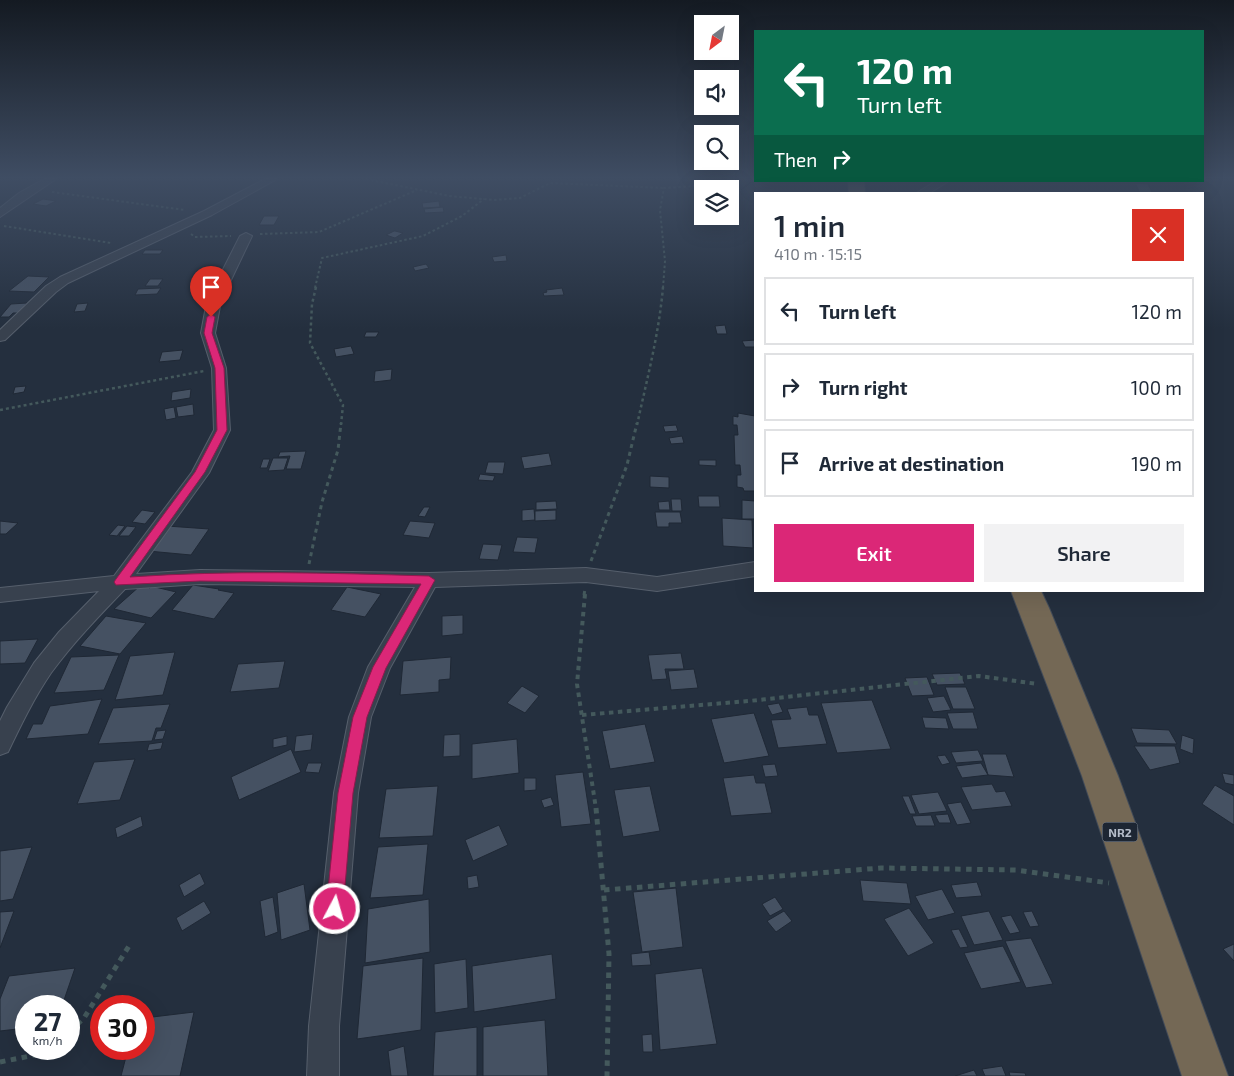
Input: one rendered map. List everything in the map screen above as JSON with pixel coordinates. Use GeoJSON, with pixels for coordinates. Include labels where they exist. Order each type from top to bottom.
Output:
{"type":"FeatureCollection","features":[{"type":"Feature","properties":{"kind":"highway","name":"NR2"},"geometry":{"type":"LineString","coordinates":[[1026,592],[1100,776],[1205,1076]]}},
{"type":"Feature","properties":{"kind":"street"},"geometry":{"type":"LineString","coordinates":[[0,337],[36,306],[51,289],[77,273],[170,230]]}},
{"type":"Feature","properties":{"kind":"street"},"geometry":{"type":"LineString","coordinates":[[0,745],[15,714],[42,669],[66,638],[120,582],[200,472],[222,430],[219,368],[208,333],[214,301],[246,236]]}},
{"type":"Feature","properties":{"kind":"street"},"geometry":{"type":"LineString","coordinates":[[0,595],[120,582],[200,577],[429,580],[586,575],[656,584],[754,569]]}},
{"type":"Feature","properties":{"kind":"street"},"geometry":{"type":"LineString","coordinates":[[323,1076],[324,1026],[346,793],[360,717],[379,667],[429,580]]}},
{"type":"Feature","properties":{"kind":"path"},"geometry":{"type":"LineString","coordinates":[[30,229],[132,246]]}},
{"type":"Feature","properties":{"kind":"path"},"geometry":{"type":"LineString","coordinates":[[170,230],[188,233],[195,237],[319,232],[326,229]]}},
{"type":"Feature","properties":{"kind":"path"},"geometry":{"type":"LineString","coordinates":[[307,577],[322,502],[338,450],[343,406],[310,342],[312,304],[322,258],[423,236],[436,229]]}},
{"type":"Feature","properties":{"kind":"path"},"geometry":{"type":"LineString","coordinates":[[607,1076],[609,954],[598,824],[577,684],[586,575],[627,465],[651,364],[660,310],[665,261],[662,229]]}},
{"type":"Feature","properties":{"kind":"path"},"geometry":{"type":"LineString","coordinates":[[0,410],[219,368]]}},
{"type":"Feature","properties":{"kind":"path"},"geometry":{"type":"LineString","coordinates":[[582,715],[749,701],[979,676],[1066,688]]}},
{"type":"Feature","properties":{"kind":"path"},"geometry":{"type":"LineString","coordinates":[[604,890],[881,868],[1016,870],[1140,887]]}},
{"type":"Feature","properties":{"kind":"path"},"geometry":{"type":"LineString","coordinates":[[80,1022],[129,946]]}},
{"type":"Feature","properties":{"kind":"path"},"geometry":{"type":"LineString","coordinates":[[0,1062],[15,1059]]}},
{"type":"Feature","properties":{"kind":"building"},"geometry":{"type":"Polygon","coordinates":[[[394,231],[403,233],[395,238],[386,235],[394,231]]]}},
{"type":"Feature","properties":{"kind":"building"},"geometry":{"type":"Polygon","coordinates":[[[145,250],[163,250],[160,254],[142,254],[145,250]]]}},
{"type":"Feature","properties":{"kind":"building"},"geometry":{"type":"Polygon","coordinates":[[[506,255],[507,261],[494,262],[492,257],[506,255]]]}},
{"type":"Feature","properties":{"kind":"building"},"geometry":{"type":"Polygon","coordinates":[[[426,264],[429,268],[415,271],[413,267],[426,264]]]}},
{"type":"Feature","properties":{"kind":"building"},"geometry":{"type":"Polygon","coordinates":[[[28,276],[49,277],[34,292],[9,291],[28,276]]]}},
{"type":"Feature","properties":{"kind":"building"},"geometry":{"type":"Polygon","coordinates":[[[150,279],[163,279],[158,286],[145,286],[150,279]]]}},
{"type":"Feature","properties":{"kind":"building"},"geometry":{"type":"Polygon","coordinates":[[[161,288],[157,294],[135,295],[138,289],[161,288]]]}},
{"type":"Feature","properties":{"kind":"building"},"geometry":{"type":"Polygon","coordinates":[[[562,288],[564,295],[544,296],[543,293],[547,292],[546,290],[562,288]]]}},
{"type":"Feature","properties":{"kind":"building"},"geometry":{"type":"Polygon","coordinates":[[[27,303],[19,313],[13,313],[9,317],[0,317],[11,304],[27,303]]]}},
{"type":"Feature","properties":{"kind":"building"},"geometry":{"type":"Polygon","coordinates":[[[88,303],[85,311],[74,312],[77,304],[88,303]]]}},
{"type":"Feature","properties":{"kind":"building"},"geometry":{"type":"Polygon","coordinates":[[[725,325],[727,334],[717,334],[715,326],[725,325]]]}},
{"type":"Feature","properties":{"kind":"building"},"geometry":{"type":"Polygon","coordinates":[[[366,332],[379,332],[376,337],[364,337],[366,332]]]}},
{"type":"Feature","properties":{"kind":"building"},"geometry":{"type":"Polygon","coordinates":[[[754,340],[754,347],[745,347],[742,341],[754,340]]]}},
{"type":"Feature","properties":{"kind":"building"},"geometry":{"type":"Polygon","coordinates":[[[351,346],[354,354],[336,357],[334,349],[351,346]]]}},
{"type":"Feature","properties":{"kind":"building"},"geometry":{"type":"Polygon","coordinates":[[[183,350],[180,360],[159,362],[162,352],[183,350]]]}},
{"type":"Feature","properties":{"kind":"building"},"geometry":{"type":"Polygon","coordinates":[[[392,369],[391,380],[374,382],[375,371],[392,369]]]}},
{"type":"Feature","properties":{"kind":"building"},"geometry":{"type":"Polygon","coordinates":[[[26,386],[24,392],[13,394],[15,387],[26,386]]]}},
{"type":"Feature","properties":{"kind":"building"},"geometry":{"type":"Polygon","coordinates":[[[191,389],[190,398],[171,401],[172,392],[191,389]]]}},
{"type":"Feature","properties":{"kind":"building"},"geometry":{"type":"Polygon","coordinates":[[[193,404],[194,415],[178,417],[176,407],[193,404]]]}},
{"type":"Feature","properties":{"kind":"building"},"geometry":{"type":"Polygon","coordinates":[[[174,407],[176,418],[166,420],[164,409],[174,407]]]}},
{"type":"Feature","properties":{"kind":"building"},"geometry":{"type":"Polygon","coordinates":[[[738,413],[754,416],[754,491],[744,491],[743,488],[737,487],[737,475],[741,475],[740,465],[735,465],[734,435],[738,435],[737,425],[733,425],[733,416],[738,417],[738,413]]]}},
{"type":"Feature","properties":{"kind":"building"},"geometry":{"type":"Polygon","coordinates":[[[676,425],[678,431],[665,432],[663,426],[676,425]]]}},
{"type":"Feature","properties":{"kind":"building"},"geometry":{"type":"Polygon","coordinates":[[[682,436],[684,443],[671,444],[669,438],[682,436]]]}},
{"type":"Feature","properties":{"kind":"building"},"geometry":{"type":"Polygon","coordinates":[[[306,451],[301,469],[286,469],[290,456],[278,457],[280,452],[306,451]]]}},
{"type":"Feature","properties":{"kind":"building"},"geometry":{"type":"Polygon","coordinates":[[[549,453],[552,465],[524,469],[521,457],[549,453]]]}},
{"type":"Feature","properties":{"kind":"building"},"geometry":{"type":"Polygon","coordinates":[[[273,458],[288,458],[284,470],[268,471],[273,458]]]}},
{"type":"Feature","properties":{"kind":"building"},"geometry":{"type":"Polygon","coordinates":[[[263,459],[270,459],[267,468],[260,468],[263,459]]]}},
{"type":"Feature","properties":{"kind":"building"},"geometry":{"type":"Polygon","coordinates":[[[699,460],[716,460],[716,466],[699,465],[699,460]]]}},
{"type":"Feature","properties":{"kind":"building"},"geometry":{"type":"Polygon","coordinates":[[[488,462],[505,462],[503,474],[485,473],[488,462]]]}},
{"type":"Feature","properties":{"kind":"building"},"geometry":{"type":"Polygon","coordinates":[[[480,474],[495,476],[493,481],[478,480],[480,474]]]}},
{"type":"Feature","properties":{"kind":"building"},"geometry":{"type":"Polygon","coordinates":[[[650,476],[669,477],[669,488],[650,487],[650,476]]]}},
{"type":"Feature","properties":{"kind":"building"},"geometry":{"type":"Polygon","coordinates":[[[698,496],[719,496],[720,507],[699,507],[698,496]]]}},
{"type":"Feature","properties":{"kind":"building"},"geometry":{"type":"Polygon","coordinates":[[[671,499],[681,499],[682,511],[672,511],[671,499]]]}},
{"type":"Feature","properties":{"kind":"building"},"geometry":{"type":"Polygon","coordinates":[[[742,500],[754,501],[754,519],[742,519],[742,500]]]}},
{"type":"Feature","properties":{"kind":"building"},"geometry":{"type":"Polygon","coordinates":[[[556,501],[557,509],[536,510],[536,502],[556,501]]]}},
{"type":"Feature","properties":{"kind":"building"},"geometry":{"type":"Polygon","coordinates":[[[669,501],[670,510],[659,510],[658,502],[669,501]]]}},
{"type":"Feature","properties":{"kind":"building"},"geometry":{"type":"Polygon","coordinates":[[[424,507],[430,507],[425,517],[418,516],[424,507]]]}},
{"type":"Feature","properties":{"kind":"building"},"geometry":{"type":"Polygon","coordinates":[[[534,509],[535,520],[522,521],[522,510],[534,509]]]}},
{"type":"Feature","properties":{"kind":"building"},"geometry":{"type":"Polygon","coordinates":[[[142,510],[155,512],[145,524],[132,522],[142,510]]]}},
{"type":"Feature","properties":{"kind":"building"},"geometry":{"type":"Polygon","coordinates":[[[556,510],[556,520],[535,521],[535,511],[556,510]]]}},
{"type":"Feature","properties":{"kind":"building"},"geometry":{"type":"Polygon","coordinates":[[[655,512],[680,512],[682,523],[669,523],[669,527],[657,527],[655,512]]]}},
{"type":"Feature","properties":{"kind":"building"},"geometry":{"type":"Polygon","coordinates":[[[722,518],[752,520],[753,548],[723,546],[722,518]]]}},
{"type":"Feature","properties":{"kind":"building"},"geometry":{"type":"Polygon","coordinates":[[[0,521],[18,523],[6,534],[0,534],[0,521]]]}},
{"type":"Feature","properties":{"kind":"building"},"geometry":{"type":"Polygon","coordinates":[[[410,521],[435,523],[429,538],[403,535],[410,521]]]}},
{"type":"Feature","properties":{"kind":"building"},"geometry":{"type":"Polygon","coordinates":[[[118,525],[125,526],[117,536],[109,535],[118,525]]]}},
{"type":"Feature","properties":{"kind":"building"},"geometry":{"type":"Polygon","coordinates":[[[127,526],[136,527],[129,536],[119,536],[127,526]]]}},
{"type":"Feature","properties":{"kind":"building"},"geometry":{"type":"Polygon","coordinates":[[[167,526],[209,529],[191,555],[148,551],[167,526]]]}},
{"type":"Feature","properties":{"kind":"building"},"geometry":{"type":"Polygon","coordinates":[[[517,537],[538,538],[535,553],[513,552],[517,537]]]}},
{"type":"Feature","properties":{"kind":"building"},"geometry":{"type":"Polygon","coordinates":[[[483,544],[502,545],[498,560],[479,559],[483,544]]]}},
{"type":"Feature","properties":{"kind":"building"},"geometry":{"type":"Polygon","coordinates":[[[141,585],[176,592],[151,618],[114,609],[141,585]]]}},
{"type":"Feature","properties":{"kind":"building"},"geometry":{"type":"Polygon","coordinates":[[[193,585],[234,593],[214,619],[172,610],[193,585]]]}},
{"type":"Feature","properties":{"kind":"building"},"geometry":{"type":"Polygon","coordinates":[[[347,587],[381,594],[365,617],[331,610],[347,587]]]}},
{"type":"Feature","properties":{"kind":"building"},"geometry":{"type":"Polygon","coordinates":[[[463,615],[463,634],[442,636],[442,616],[463,615]]]}},
{"type":"Feature","properties":{"kind":"building"},"geometry":{"type":"Polygon","coordinates":[[[106,616],[146,623],[120,654],[80,646],[106,616]]]}},
{"type":"Feature","properties":{"kind":"building"},"geometry":{"type":"Polygon","coordinates":[[[38,639],[25,663],[0,664],[0,641],[38,639]]]}},
{"type":"Feature","properties":{"kind":"building"},"geometry":{"type":"Polygon","coordinates":[[[175,652],[163,695],[115,700],[130,656],[175,652]]]}},
{"type":"Feature","properties":{"kind":"building"},"geometry":{"type":"Polygon","coordinates":[[[681,653],[684,669],[665,669],[667,679],[652,680],[648,655],[681,653]]]}},
{"type":"Feature","properties":{"kind":"building"},"geometry":{"type":"Polygon","coordinates":[[[119,655],[104,690],[54,693],[71,657],[119,655]]]}},
{"type":"Feature","properties":{"kind":"building"},"geometry":{"type":"Polygon","coordinates":[[[451,657],[450,679],[439,680],[439,692],[400,695],[403,661],[451,657]]]}},
{"type":"Feature","properties":{"kind":"building"},"geometry":{"type":"Polygon","coordinates":[[[285,661],[279,688],[230,692],[238,664],[285,661]]]}},
{"type":"Feature","properties":{"kind":"building"},"geometry":{"type":"Polygon","coordinates":[[[694,669],[698,688],[671,690],[668,671],[694,669]]]}},
{"type":"Feature","properties":{"kind":"building"},"geometry":{"type":"Polygon","coordinates":[[[960,673],[965,684],[937,685],[932,674],[960,673]]]}},
{"type":"Feature","properties":{"kind":"building"},"geometry":{"type":"Polygon","coordinates":[[[927,677],[934,695],[912,696],[905,678],[927,677]]]}},
{"type":"Feature","properties":{"kind":"building"},"geometry":{"type":"Polygon","coordinates":[[[522,686],[539,696],[525,713],[507,703],[522,686]]]}},
{"type":"Feature","properties":{"kind":"building"},"geometry":{"type":"Polygon","coordinates":[[[945,687],[966,687],[975,709],[953,709],[945,687]]]}},
{"type":"Feature","properties":{"kind":"building"},"geometry":{"type":"Polygon","coordinates":[[[944,696],[951,710],[933,712],[927,698],[944,696]]]}},
{"type":"Feature","properties":{"kind":"building"},"geometry":{"type":"Polygon","coordinates":[[[102,699],[88,734],[26,739],[33,724],[42,724],[50,706],[102,699]]]}},
{"type":"Feature","properties":{"kind":"building"},"geometry":{"type":"Polygon","coordinates":[[[872,700],[891,749],[837,753],[821,703],[872,700]]]}},
{"type":"Feature","properties":{"kind":"building"},"geometry":{"type":"Polygon","coordinates":[[[779,703],[783,712],[772,715],[767,705],[779,703]]]}},
{"type":"Feature","properties":{"kind":"building"},"geometry":{"type":"Polygon","coordinates":[[[170,704],[161,728],[156,728],[152,741],[98,744],[113,708],[170,704]]]}},
{"type":"Feature","properties":{"kind":"building"},"geometry":{"type":"Polygon","coordinates":[[[807,707],[809,715],[818,715],[827,744],[778,748],[771,720],[791,719],[787,709],[807,707]]]}},
{"type":"Feature","properties":{"kind":"building"},"geometry":{"type":"Polygon","coordinates":[[[973,712],[978,729],[953,729],[947,713],[973,712]]]}},
{"type":"Feature","properties":{"kind":"building"},"geometry":{"type":"Polygon","coordinates":[[[754,713],[769,756],[724,763],[711,719],[754,713]]]}},
{"type":"Feature","properties":{"kind":"building"},"geometry":{"type":"Polygon","coordinates":[[[922,717],[946,718],[949,729],[925,728],[922,717]]]}},
{"type":"Feature","properties":{"kind":"building"},"geometry":{"type":"Polygon","coordinates":[[[645,724],[655,762],[610,769],[602,731],[645,724]]]}},
{"type":"Feature","properties":{"kind":"building"},"geometry":{"type":"Polygon","coordinates":[[[1131,728],[1169,730],[1177,744],[1137,743],[1131,728]]]}},
{"type":"Feature","properties":{"kind":"building"},"geometry":{"type":"Polygon","coordinates":[[[166,730],[163,739],[154,740],[157,731],[166,730]]]}},
{"type":"Feature","properties":{"kind":"building"},"geometry":{"type":"Polygon","coordinates":[[[313,734],[311,750],[294,752],[296,736],[313,734]]]}},
{"type":"Feature","properties":{"kind":"building"},"geometry":{"type":"Polygon","coordinates":[[[460,734],[460,756],[443,757],[444,735],[460,734]]]}},
{"type":"Feature","properties":{"kind":"building"},"geometry":{"type":"Polygon","coordinates":[[[1182,735],[1194,739],[1193,754],[1180,749],[1182,735]]]}},
{"type":"Feature","properties":{"kind":"building"},"geometry":{"type":"Polygon","coordinates":[[[287,736],[287,745],[273,748],[273,739],[287,736]]]}},
{"type":"Feature","properties":{"kind":"building"},"geometry":{"type":"Polygon","coordinates":[[[517,739],[519,773],[472,779],[472,744],[517,739]]]}},
{"type":"Feature","properties":{"kind":"building"},"geometry":{"type":"Polygon","coordinates":[[[163,742],[161,749],[147,751],[149,744],[163,742]]]}},
{"type":"Feature","properties":{"kind":"building"},"geometry":{"type":"Polygon","coordinates":[[[1134,746],[1175,746],[1180,763],[1150,770],[1134,746]]]}},
{"type":"Feature","properties":{"kind":"building"},"geometry":{"type":"Polygon","coordinates":[[[291,749],[301,772],[239,800],[231,777],[291,749]]]}},
{"type":"Feature","properties":{"kind":"building"},"geometry":{"type":"Polygon","coordinates":[[[978,750],[983,761],[956,763],[951,752],[978,750]]]}},
{"type":"Feature","properties":{"kind":"building"},"geometry":{"type":"Polygon","coordinates":[[[982,754],[1006,754],[1014,777],[988,775],[982,754]]]}},
{"type":"Feature","properties":{"kind":"building"},"geometry":{"type":"Polygon","coordinates":[[[945,755],[950,763],[942,765],[937,756],[945,755]]]}},
{"type":"Feature","properties":{"kind":"building"},"geometry":{"type":"Polygon","coordinates":[[[135,759],[120,800],[77,804],[94,762],[135,759]]]}},
{"type":"Feature","properties":{"kind":"building"},"geometry":{"type":"Polygon","coordinates":[[[308,763],[322,763],[319,773],[305,772],[308,763]]]}},
{"type":"Feature","properties":{"kind":"building"},"geometry":{"type":"Polygon","coordinates":[[[981,763],[988,775],[962,778],[956,766],[981,763]]]}},
{"type":"Feature","properties":{"kind":"building"},"geometry":{"type":"Polygon","coordinates":[[[775,764],[778,776],[765,777],[762,765],[775,764]]]}},
{"type":"Feature","properties":{"kind":"building"},"geometry":{"type":"Polygon","coordinates":[[[583,772],[591,824],[561,827],[555,775],[583,772]]]}},
{"type":"Feature","properties":{"kind":"building"},"geometry":{"type":"Polygon","coordinates":[[[1222,773],[1234,775],[1234,785],[1225,783],[1222,773]]]}},
{"type":"Feature","properties":{"kind":"building"},"geometry":{"type":"Polygon","coordinates":[[[754,775],[756,783],[765,783],[772,813],[731,816],[723,778],[754,775]]]}},
{"type":"Feature","properties":{"kind":"building"},"geometry":{"type":"Polygon","coordinates":[[[524,778],[536,778],[536,790],[524,791],[524,778]]]}},
{"type":"Feature","properties":{"kind":"building"},"geometry":{"type":"Polygon","coordinates":[[[992,784],[996,792],[1005,791],[1012,806],[972,810],[961,787],[992,784]]]}},
{"type":"Feature","properties":{"kind":"building"},"geometry":{"type":"Polygon","coordinates":[[[1215,785],[1234,796],[1234,825],[1202,804],[1215,785]]]}},
{"type":"Feature","properties":{"kind":"building"},"geometry":{"type":"Polygon","coordinates":[[[438,786],[433,836],[379,838],[386,789],[438,786]]]}},
{"type":"Feature","properties":{"kind":"building"},"geometry":{"type":"Polygon","coordinates":[[[650,786],[660,831],[623,837],[614,790],[650,786]]]}},
{"type":"Feature","properties":{"kind":"building"},"geometry":{"type":"Polygon","coordinates":[[[938,792],[947,811],[919,814],[911,795],[938,792]]]}},
{"type":"Feature","properties":{"kind":"building"},"geometry":{"type":"Polygon","coordinates":[[[902,796],[909,796],[916,814],[910,814],[902,796]]]}},
{"type":"Feature","properties":{"kind":"building"},"geometry":{"type":"Polygon","coordinates":[[[551,797],[554,805],[544,808],[541,800],[551,797]]]}},
{"type":"Feature","properties":{"kind":"building"},"geometry":{"type":"Polygon","coordinates":[[[961,802],[971,823],[957,825],[947,804],[961,802]]]}},
{"type":"Feature","properties":{"kind":"building"},"geometry":{"type":"Polygon","coordinates":[[[948,814],[951,823],[939,823],[935,815],[948,814]]]}},
{"type":"Feature","properties":{"kind":"building"},"geometry":{"type":"Polygon","coordinates":[[[931,815],[935,826],[916,826],[912,816],[931,815]]]}},
{"type":"Feature","properties":{"kind":"building"},"geometry":{"type":"Polygon","coordinates":[[[141,816],[143,826],[117,838],[115,828],[141,816]]]}},
{"type":"Feature","properties":{"kind":"building"},"geometry":{"type":"Polygon","coordinates":[[[499,825],[508,845],[473,861],[465,840],[499,825]]]}},
{"type":"Feature","properties":{"kind":"building"},"geometry":{"type":"Polygon","coordinates":[[[428,844],[423,895],[370,898],[378,847],[428,844]]]}},
{"type":"Feature","properties":{"kind":"building"},"geometry":{"type":"Polygon","coordinates":[[[32,847],[13,899],[0,901],[0,851],[32,847]]]}},
{"type":"Feature","properties":{"kind":"building"},"geometry":{"type":"Polygon","coordinates":[[[200,873],[205,884],[184,897],[179,885],[200,873]]]}},
{"type":"Feature","properties":{"kind":"building"},"geometry":{"type":"Polygon","coordinates":[[[477,875],[479,887],[468,889],[467,877],[477,875]]]}},
{"type":"Feature","properties":{"kind":"building"},"geometry":{"type":"Polygon","coordinates":[[[860,880],[907,883],[911,904],[863,901],[860,880]]]}},
{"type":"Feature","properties":{"kind":"building"},"geometry":{"type":"Polygon","coordinates":[[[977,882],[982,896],[956,898],[951,885],[977,882]]]}},
{"type":"Feature","properties":{"kind":"building"},"geometry":{"type":"Polygon","coordinates":[[[304,884],[310,930],[281,940],[277,893],[304,884]]]}},
{"type":"Feature","properties":{"kind":"building"},"geometry":{"type":"Polygon","coordinates":[[[676,888],[683,947],[642,952],[633,892],[676,888]]]}},
{"type":"Feature","properties":{"kind":"building"},"geometry":{"type":"Polygon","coordinates":[[[942,889],[955,913],[928,920],[915,896],[942,889]]]}},
{"type":"Feature","properties":{"kind":"building"},"geometry":{"type":"Polygon","coordinates":[[[273,897],[278,932],[265,937],[260,901],[273,897]]]}},
{"type":"Feature","properties":{"kind":"building"},"geometry":{"type":"Polygon","coordinates":[[[775,897],[783,909],[770,916],[762,904],[775,897]]]}},
{"type":"Feature","properties":{"kind":"building"},"geometry":{"type":"Polygon","coordinates":[[[429,899],[430,952],[365,963],[368,909],[429,899]]]}},
{"type":"Feature","properties":{"kind":"building"},"geometry":{"type":"Polygon","coordinates":[[[204,901],[211,913],[182,931],[176,918],[204,901]]]}},
{"type":"Feature","properties":{"kind":"building"},"geometry":{"type":"Polygon","coordinates":[[[909,908],[934,943],[908,956],[884,919],[909,908]]]}},
{"type":"Feature","properties":{"kind":"building"},"geometry":{"type":"Polygon","coordinates":[[[14,911],[0,948],[0,912],[14,911]]]}},
{"type":"Feature","properties":{"kind":"building"},"geometry":{"type":"Polygon","coordinates":[[[784,911],[792,921],[776,932],[767,921],[784,911]]]}},
{"type":"Feature","properties":{"kind":"building"},"geometry":{"type":"Polygon","coordinates":[[[989,911],[1003,940],[974,945],[961,916],[989,911]]]}},
{"type":"Feature","properties":{"kind":"building"},"geometry":{"type":"Polygon","coordinates":[[[1032,911],[1039,926],[1030,927],[1023,912],[1032,911]]]}},
{"type":"Feature","properties":{"kind":"building"},"geometry":{"type":"Polygon","coordinates":[[[1011,915],[1020,932],[1010,934],[1001,917],[1011,915]]]}},
{"type":"Feature","properties":{"kind":"building"},"geometry":{"type":"Polygon","coordinates":[[[959,929],[968,947],[960,948],[951,930],[959,929]]]}},
{"type":"Feature","properties":{"kind":"building"},"geometry":{"type":"Polygon","coordinates":[[[1031,938],[1053,984],[1026,988],[1005,941],[1031,938]]]}},
{"type":"Feature","properties":{"kind":"building"},"geometry":{"type":"Polygon","coordinates":[[[1234,944],[1234,961],[1223,949],[1234,944]]]}},
{"type":"Feature","properties":{"kind":"building"},"geometry":{"type":"Polygon","coordinates":[[[1003,946],[1021,982],[981,989],[964,953],[1003,946]]]}},
{"type":"Feature","properties":{"kind":"building"},"geometry":{"type":"Polygon","coordinates":[[[649,952],[651,965],[632,966],[631,954],[649,952]]]}},
{"type":"Feature","properties":{"kind":"building"},"geometry":{"type":"Polygon","coordinates":[[[552,954],[556,999],[474,1012],[472,966],[552,954]]]}},
{"type":"Feature","properties":{"kind":"building"},"geometry":{"type":"Polygon","coordinates":[[[423,958],[421,1030],[357,1039],[363,966],[423,958]]]}},
{"type":"Feature","properties":{"kind":"building"},"geometry":{"type":"Polygon","coordinates":[[[466,959],[468,1008],[435,1013],[434,964],[466,959]]]}},
{"type":"Feature","properties":{"kind":"building"},"geometry":{"type":"Polygon","coordinates":[[[75,968],[66,995],[15,995],[15,1029],[0,1031],[0,999],[9,976],[75,968]]]}},
{"type":"Feature","properties":{"kind":"building"},"geometry":{"type":"Polygon","coordinates":[[[702,968],[717,1044],[660,1050],[655,974],[702,968]]]}},
{"type":"Feature","properties":{"kind":"building"},"geometry":{"type":"Polygon","coordinates":[[[194,1012],[180,1076],[121,1076],[125,1060],[155,1060],[155,1017],[194,1012]]]}},
{"type":"Feature","properties":{"kind":"building"},"geometry":{"type":"Polygon","coordinates":[[[545,1020],[548,1076],[483,1076],[483,1027],[545,1020]]]}},
{"type":"Feature","properties":{"kind":"building"},"geometry":{"type":"Polygon","coordinates":[[[477,1027],[477,1076],[433,1076],[435,1032],[477,1027]]]}},
{"type":"Feature","properties":{"kind":"building"},"geometry":{"type":"Polygon","coordinates":[[[652,1034],[653,1052],[643,1052],[642,1035],[652,1034]]]}},
{"type":"Feature","properties":{"kind":"building"},"geometry":{"type":"Polygon","coordinates":[[[404,1046],[408,1076],[391,1076],[388,1051],[404,1046]]]}},
{"type":"Feature","properties":{"kind":"building"},"geometry":{"type":"Polygon","coordinates":[[[1002,1066],[1006,1076],[985,1076],[982,1069],[1002,1066]]]}},
{"type":"Feature","properties":{"kind":"building"},"geometry":{"type":"Polygon","coordinates":[[[974,1070],[977,1076],[955,1076],[974,1070]]]}},
{"type":"Feature","properties":{"kind":"building"},"geometry":{"type":"Polygon","coordinates":[[[1009,1072],[1025,1073],[1026,1076],[1010,1076],[1009,1072]]]}},
{"type":"Feature","properties":{"kind":"route"},"geometry":{"type":"LineString","coordinates":[[211,317],[208,333],[219,368],[222,430],[200,472],[120,582],[200,577],[429,580],[379,667],[360,717],[346,793],[335,909]]}}]}
